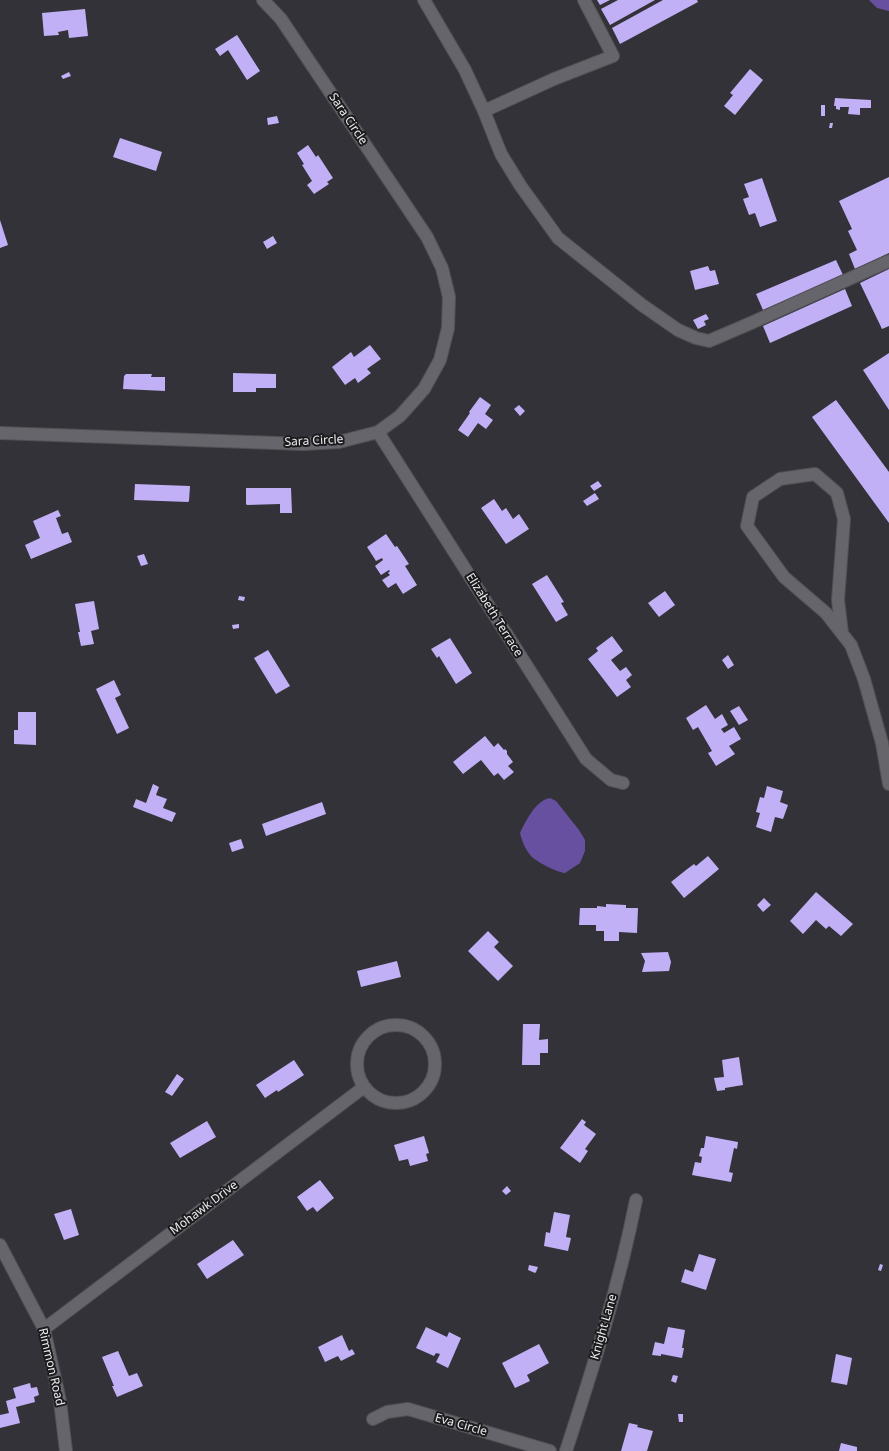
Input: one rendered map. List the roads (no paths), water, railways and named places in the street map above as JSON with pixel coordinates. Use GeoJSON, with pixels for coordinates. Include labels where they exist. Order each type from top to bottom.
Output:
{"type":"FeatureCollection","features":[{"type":"Feature","properties":{"kind":"street","name":"Sara Circle"},"geometry":{"type":"LineString","coordinates":[[0,433],[303,444],[339,442],[378,432],[400,416],[424,389],[440,360],[448,328],[449,297],[442,268],[423,230],[281,19],[263,0]]}},
{"type":"Feature","properties":{"kind":"street"},"geometry":{"type":"LineString","coordinates":[[424,0],[465,70],[484,111],[501,154],[520,185],[558,238],[642,305],[678,330],[696,338],[709,341],[889,261]]}},
{"type":"Feature","properties":{"kind":"street"},"geometry":{"type":"LineString","coordinates":[[484,111],[554,79],[613,56],[584,0]]}},
{"type":"Feature","properties":{"kind":"street","name":"Elizabeth Terrace"},"geometry":{"type":"LineString","coordinates":[[378,432],[586,759],[607,778],[623,783]]}},
{"type":"Feature","properties":{"kind":"street"},"geometry":{"type":"LineString","coordinates":[[842,632],[838,600],[844,519],[837,493],[815,474],[780,479],[753,498],[748,526],[784,577],[826,613],[851,645],[864,679],[882,743],[889,784]]}},
{"type":"Feature","properties":{"kind":"street"},"geometry":{"type":"LineString","coordinates":[[402,1026],[418,1032],[426,1040],[433,1052],[434,1069],[429,1085],[420,1094],[405,1102],[392,1103],[376,1098],[364,1087],[358,1075],[357,1058],[361,1046],[373,1033],[384,1027],[402,1026]]}},
{"type":"Feature","properties":{"kind":"street","name":"Mohawk Drive"},"geometry":{"type":"LineString","coordinates":[[44,1329],[364,1087]]}},
{"type":"Feature","properties":{"kind":"street","name":"Knight Lane"},"geometry":{"type":"LineString","coordinates":[[566,1451],[593,1369],[616,1285],[636,1200]]}},
{"type":"Feature","properties":{"kind":"street","name":"Rimmon Road"},"geometry":{"type":"LineString","coordinates":[[0,1245],[44,1329],[60,1402],[66,1451]]}},
{"type":"Feature","properties":{"kind":"street","name":"Eva Circle"},"geometry":{"type":"LineString","coordinates":[[373,1419],[387,1412],[408,1409],[550,1451]]}}]}
